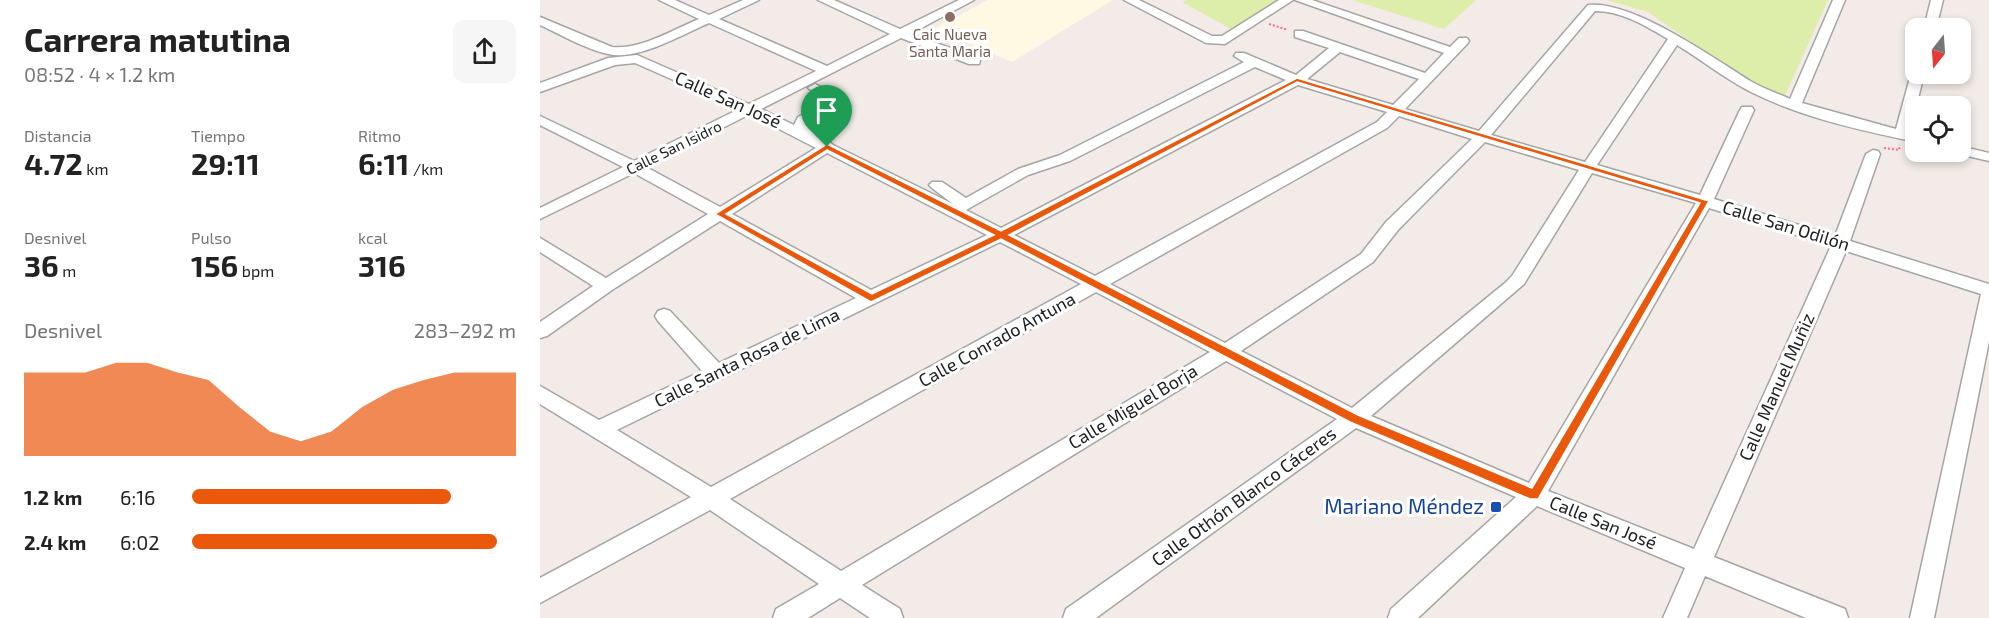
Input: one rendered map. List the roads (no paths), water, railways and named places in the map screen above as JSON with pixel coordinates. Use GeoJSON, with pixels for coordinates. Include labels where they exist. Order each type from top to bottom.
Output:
{"type":"FeatureCollection","features":[{"type":"Feature","properties":{"kind":"street"},"geometry":{"type":"LineString","coordinates":[[665,0],[826,70]]}},
{"type":"Feature","properties":{"kind":"street"},"geometry":{"type":"LineString","coordinates":[[540,88],[613,61],[753,0]]}},
{"type":"Feature","properties":{"kind":"street"},"geometry":{"type":"LineString","coordinates":[[824,0],[900,34],[974,61]]}},
{"type":"Feature","properties":{"kind":"street","name":"Calle San Isidro"},"geometry":{"type":"LineString","coordinates":[[540,214],[968,0]]}},
{"type":"Feature","properties":{"kind":"street"},"geometry":{"type":"LineString","coordinates":[[1130,0],[1210,40],[1219,42],[1287,0]]}},
{"type":"Feature","properties":{"kind":"street"},"geometry":{"type":"LineString","coordinates":[[1301,0],[1453,52]]}},
{"type":"Feature","properties":{"kind":"street"},"geometry":{"type":"LineString","coordinates":[[1794,105],[1839,0]]}},
{"type":"Feature","properties":{"kind":"street"},"geometry":{"type":"LineString","coordinates":[[1932,18],[1937,0]]}},
{"type":"Feature","properties":{"kind":"street","name":"Calle Miguel Borja"},"geometry":{"type":"LineString","coordinates":[[785,618],[1225,352],[1367,258],[1392,226],[1482,137],[1592,8],[1600,5],[1632,12],[1676,37]]}},
{"type":"Feature","properties":{"kind":"street","name":"Calle San José"},"geometry":{"type":"LineString","coordinates":[[540,21],[610,51],[626,55],[752,110],[959,207],[1001,235],[1095,286],[1354,418],[1534,495],[1836,618]]}},
{"type":"Feature","properties":{"kind":"street"},"geometry":{"type":"LineString","coordinates":[[1299,33],[1428,78]]}},
{"type":"Feature","properties":{"kind":"street"},"geometry":{"type":"LineString","coordinates":[[1676,37],[1745,83],[1794,105],[1905,136]]}},
{"type":"Feature","properties":{"kind":"street","name":"Calle Othón Blanco Cáceres"},"geometry":{"type":"LineString","coordinates":[[1075,618],[1354,418],[1518,280],[1588,168],[1676,37]]}},
{"type":"Feature","properties":{"kind":"street","name":"Calle Conrado Antuna"},"geometry":{"type":"LineString","coordinates":[[540,591],[1095,286],[1382,125],[1463,41]]}},
{"type":"Feature","properties":{"kind":"street","name":"Calle Santa Rosa de Lima"},"geometry":{"type":"LineString","coordinates":[[598,430],[1001,235],[1297,80],[1338,47]]}},
{"type":"Feature","properties":{"kind":"street","name":"Calle San Odilón"},"geometry":{"type":"LineString","coordinates":[[959,207],[1023,172],[1065,158],[1246,60],[1297,80],[1396,111],[1705,201],[1989,290]]}},
{"type":"Feature","properties":{"kind":"street"},"geometry":{"type":"LineString","coordinates":[[540,331],[606,286],[827,147],[800,124],[803,120],[837,101],[815,88]]}},
{"type":"Feature","properties":{"kind":"street"},"geometry":{"type":"LineString","coordinates":[[1400,618],[1534,495],[1705,201],[1747,110]]}},
{"type":"Feature","properties":{"kind":"street"},"geometry":{"type":"LineString","coordinates":[[540,120],[635,167],[871,298]]}},
{"type":"Feature","properties":{"kind":"street"},"geometry":{"type":"LineString","coordinates":[[1971,153],[1989,157]]}},
{"type":"Feature","properties":{"kind":"street","name":"Calle Manuel Muñiz"},"geometry":{"type":"LineString","coordinates":[[1674,618],[1841,243],[1873,154]]}},
{"type":"Feature","properties":{"kind":"street"},"geometry":{"type":"LineString","coordinates":[[937,185],[959,207]]}},
{"type":"Feature","properties":{"kind":"street"},"geometry":{"type":"LineString","coordinates":[[540,244],[606,286]]}},
{"type":"Feature","properties":{"kind":"street"},"geometry":{"type":"LineString","coordinates":[[1922,618],[1989,296]]}},
{"type":"Feature","properties":{"kind":"street"},"geometry":{"type":"LineString","coordinates":[[664,316],[716,373]]}},
{"type":"Feature","properties":{"kind":"street"},"geometry":{"type":"LineString","coordinates":[[540,394],[711,498],[891,618]]}},
{"type":"Feature","properties":{"kind":"place","name":"Caic Nueva Santa Maria"},"geometry":{"type":"Point","coordinates":[950,17]}},
{"type":"Feature","properties":{"kind":"place","name":"Mariano Méndez"},"geometry":{"type":"Point","coordinates":[1496,507]}}]}
